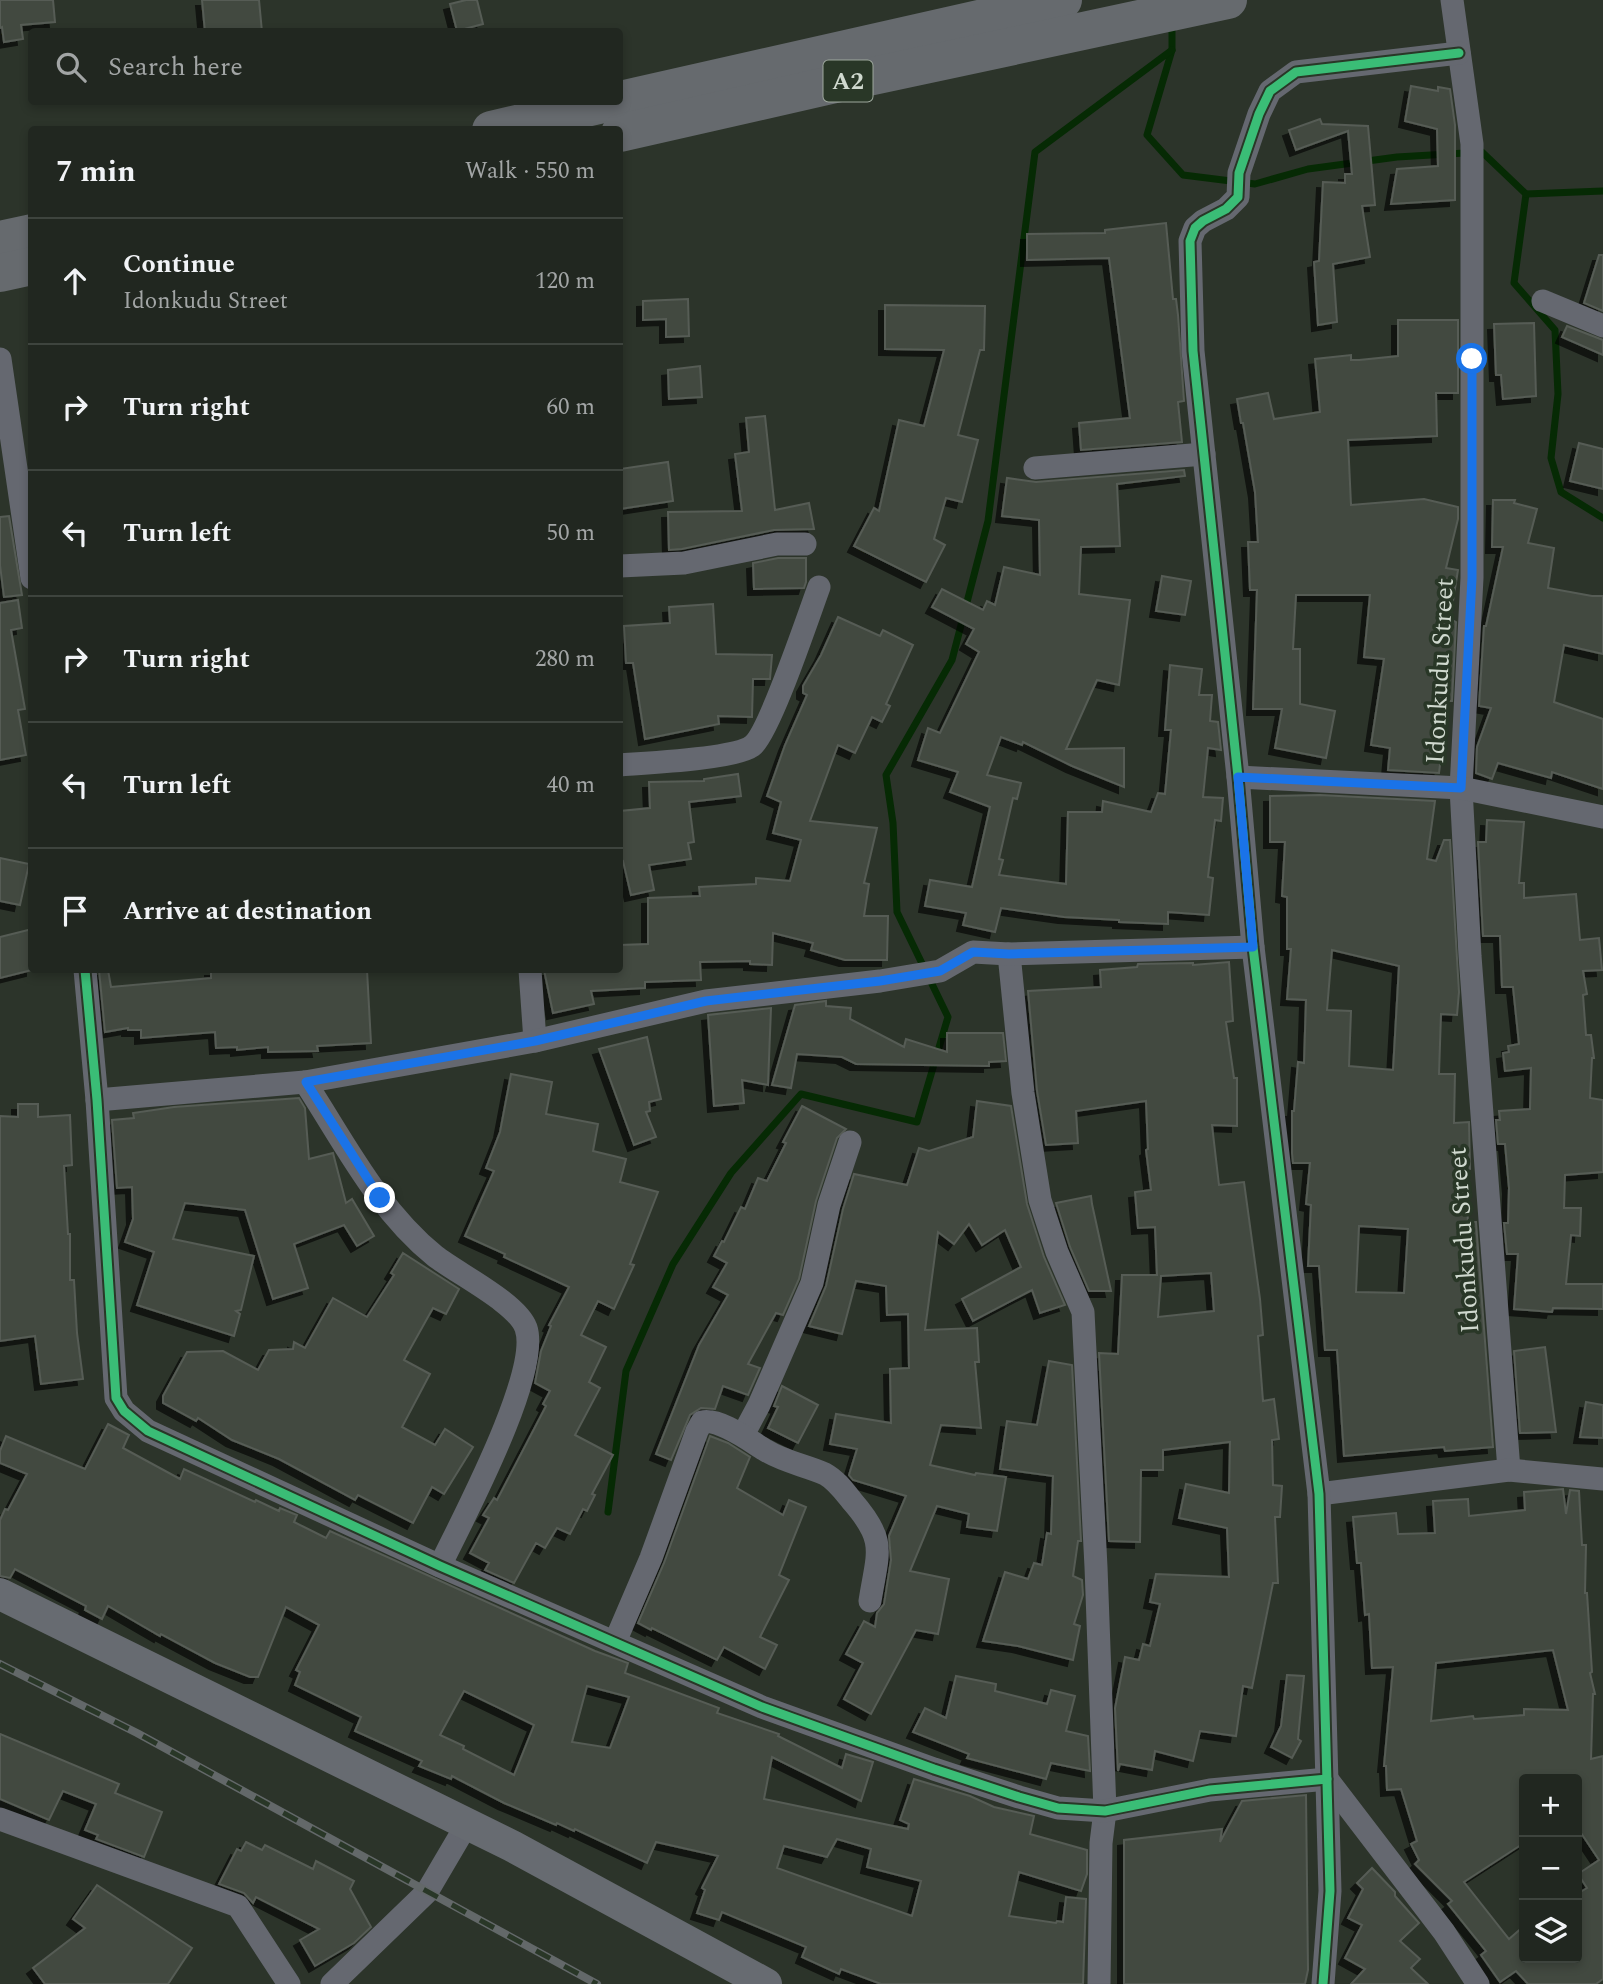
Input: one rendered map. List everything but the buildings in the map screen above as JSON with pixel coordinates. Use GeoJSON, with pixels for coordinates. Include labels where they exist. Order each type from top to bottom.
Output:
{"type":"FeatureCollection","features":[{"type":"Feature","properties":{"kind":"highway","name":"A2"},"geometry":{"type":"LineString","coordinates":[[623,99],[1063,0]]}},
{"type":"Feature","properties":{"kind":"highway","name":"A2"},"geometry":{"type":"LineString","coordinates":[[623,132],[1228,0]]}},
{"type":"Feature","properties":{"kind":"highway"},"geometry":{"type":"LineString","coordinates":[[508,126],[599,105]]}},
{"type":"Feature","properties":{"kind":"highway"},"geometry":{"type":"LineString","coordinates":[[0,240],[28,234]]}},
{"type":"Feature","properties":{"kind":"highway"},"geometry":{"type":"LineString","coordinates":[[0,273],[28,267]]}},
{"type":"Feature","properties":{"kind":"main road"},"geometry":{"type":"LineString","coordinates":[[0,1594],[467,1824],[766,1984]]}},
{"type":"Feature","properties":{"kind":"street","name":"Idonkudu Street"},"geometry":{"type":"LineString","coordinates":[[1452,0],[1472,154],[1472,578],[1461,788],[1470,956],[1509,1470]]}},
{"type":"Feature","properties":{"kind":"street"},"geometry":{"type":"LineString","coordinates":[[1323,1984],[1330,1891],[1319,1494],[1253,947],[1238,777],[1193,351],[1190,241],[1195,228],[1203,221],[1234,203],[1259,114],[1270,91],[1296,72],[1459,53]]}},
{"type":"Feature","properties":{"kind":"street"},"geometry":{"type":"LineString","coordinates":[[1543,301],[1603,326]]}},
{"type":"Feature","properties":{"kind":"street"},"geometry":{"type":"LineString","coordinates":[[0,359],[28,551]]}},
{"type":"Feature","properties":{"kind":"street"},"geometry":{"type":"LineString","coordinates":[[1035,468],[1204,454]]}},
{"type":"Feature","properties":{"kind":"street"},"geometry":{"type":"LineString","coordinates":[[623,566],[684,563],[777,544],[805,544]]}},
{"type":"Feature","properties":{"kind":"street"},"geometry":{"type":"LineString","coordinates":[[623,765],[732,754],[754,745],[771,714],[819,587]]}},
{"type":"Feature","properties":{"kind":"street"},"geometry":{"type":"LineString","coordinates":[[1238,777],[1461,788],[1603,817]]}},
{"type":"Feature","properties":{"kind":"street"},"geometry":{"type":"LineString","coordinates":[[97,1100],[306,1082],[535,1041],[706,1001],[880,981],[940,971],[973,952],[1009,954],[1253,947]]}},
{"type":"Feature","properties":{"kind":"street"},"geometry":{"type":"LineString","coordinates":[[1009,954],[1023,1093],[1040,1200],[1057,1252],[1083,1312],[1097,1567],[1105,1811],[1101,1843],[1099,1984]]}},
{"type":"Feature","properties":{"kind":"street"},"geometry":{"type":"LineString","coordinates":[[85,973],[97,1100],[116,1398],[124,1411],[148,1431],[440,1566],[762,1707],[934,1769],[1058,1808],[1105,1811],[1210,1790],[1327,1779]]}},
{"type":"Feature","properties":{"kind":"street"},"geometry":{"type":"LineString","coordinates":[[530,973],[535,1041]]}},
{"type":"Feature","properties":{"kind":"street"},"geometry":{"type":"LineString","coordinates":[[306,1082],[399,1223],[436,1256],[518,1313],[526,1329],[528,1348],[508,1422],[440,1566]]}},
{"type":"Feature","properties":{"kind":"street"},"geometry":{"type":"LineString","coordinates":[[743,1435],[813,1283],[829,1205],[850,1142]]}},
{"type":"Feature","properties":{"kind":"street"},"geometry":{"type":"LineString","coordinates":[[615,1642],[651,1558],[702,1422],[708,1421],[743,1435],[784,1461],[828,1475],[868,1520],[876,1536],[878,1551],[870,1601]]}},
{"type":"Feature","properties":{"kind":"street"},"geometry":{"type":"LineString","coordinates":[[1319,1494],[1509,1470],[1603,1479]]}},
{"type":"Feature","properties":{"kind":"street"},"geometry":{"type":"LineString","coordinates":[[1327,1779],[1444,1932],[1478,1984]]}},
{"type":"Feature","properties":{"kind":"street"},"geometry":{"type":"LineString","coordinates":[[0,1819],[238,1906],[289,1984]]}},
{"type":"Feature","properties":{"kind":"street"},"geometry":{"type":"LineString","coordinates":[[331,1984],[428,1892],[467,1824]]}},
{"type":"Feature","properties":{"kind":"waterway"},"geometry":{"type":"LineString","coordinates":[[1172,23],[1172,50],[1147,135],[1183,175],[1255,184],[1308,169],[1397,157],[1482,152],[1526,194],[1514,283],[1555,330],[1558,394],[1551,458],[1561,492],[1603,518]]}},
{"type":"Feature","properties":{"kind":"waterway"},"geometry":{"type":"LineString","coordinates":[[608,1512],[626,1371],[673,1264],[731,1173],[801,1094],[917,1122],[948,1017],[897,912],[893,823],[886,775],[952,660],[988,521],[1035,152],[1172,50]]}},
{"type":"Feature","properties":{"kind":"waterway"},"geometry":{"type":"LineString","coordinates":[[1526,194],[1603,191]]}},
{"type":"Feature","properties":{"kind":"railway"},"geometry":{"type":"LineString","coordinates":[[0,1664],[137,1733],[597,1984]]}},
{"type":"Feature","properties":{"kind":"cycle path"},"geometry":{"type":"LineString","coordinates":[[1323,1984],[1330,1891],[1319,1494],[1253,947],[1238,777],[1193,351],[1190,241],[1195,228],[1226,209],[1238,197],[1239,173],[1259,114],[1270,91],[1296,72],[1459,53]]}},
{"type":"Feature","properties":{"kind":"cycle path"},"geometry":{"type":"LineString","coordinates":[[85,973],[97,1100],[116,1398],[124,1411],[148,1431],[440,1566],[762,1707],[1019,1797],[1058,1808],[1105,1811],[1210,1790],[1327,1779]]}},
{"type":"Feature","properties":{"kind":"route"},"geometry":{"type":"LineString","coordinates":[[380,1198],[306,1082],[535,1041],[706,1001],[880,981],[940,971],[973,952],[1009,954],[1253,947],[1238,777],[1461,788],[1472,578],[1472,359]]}}]}
